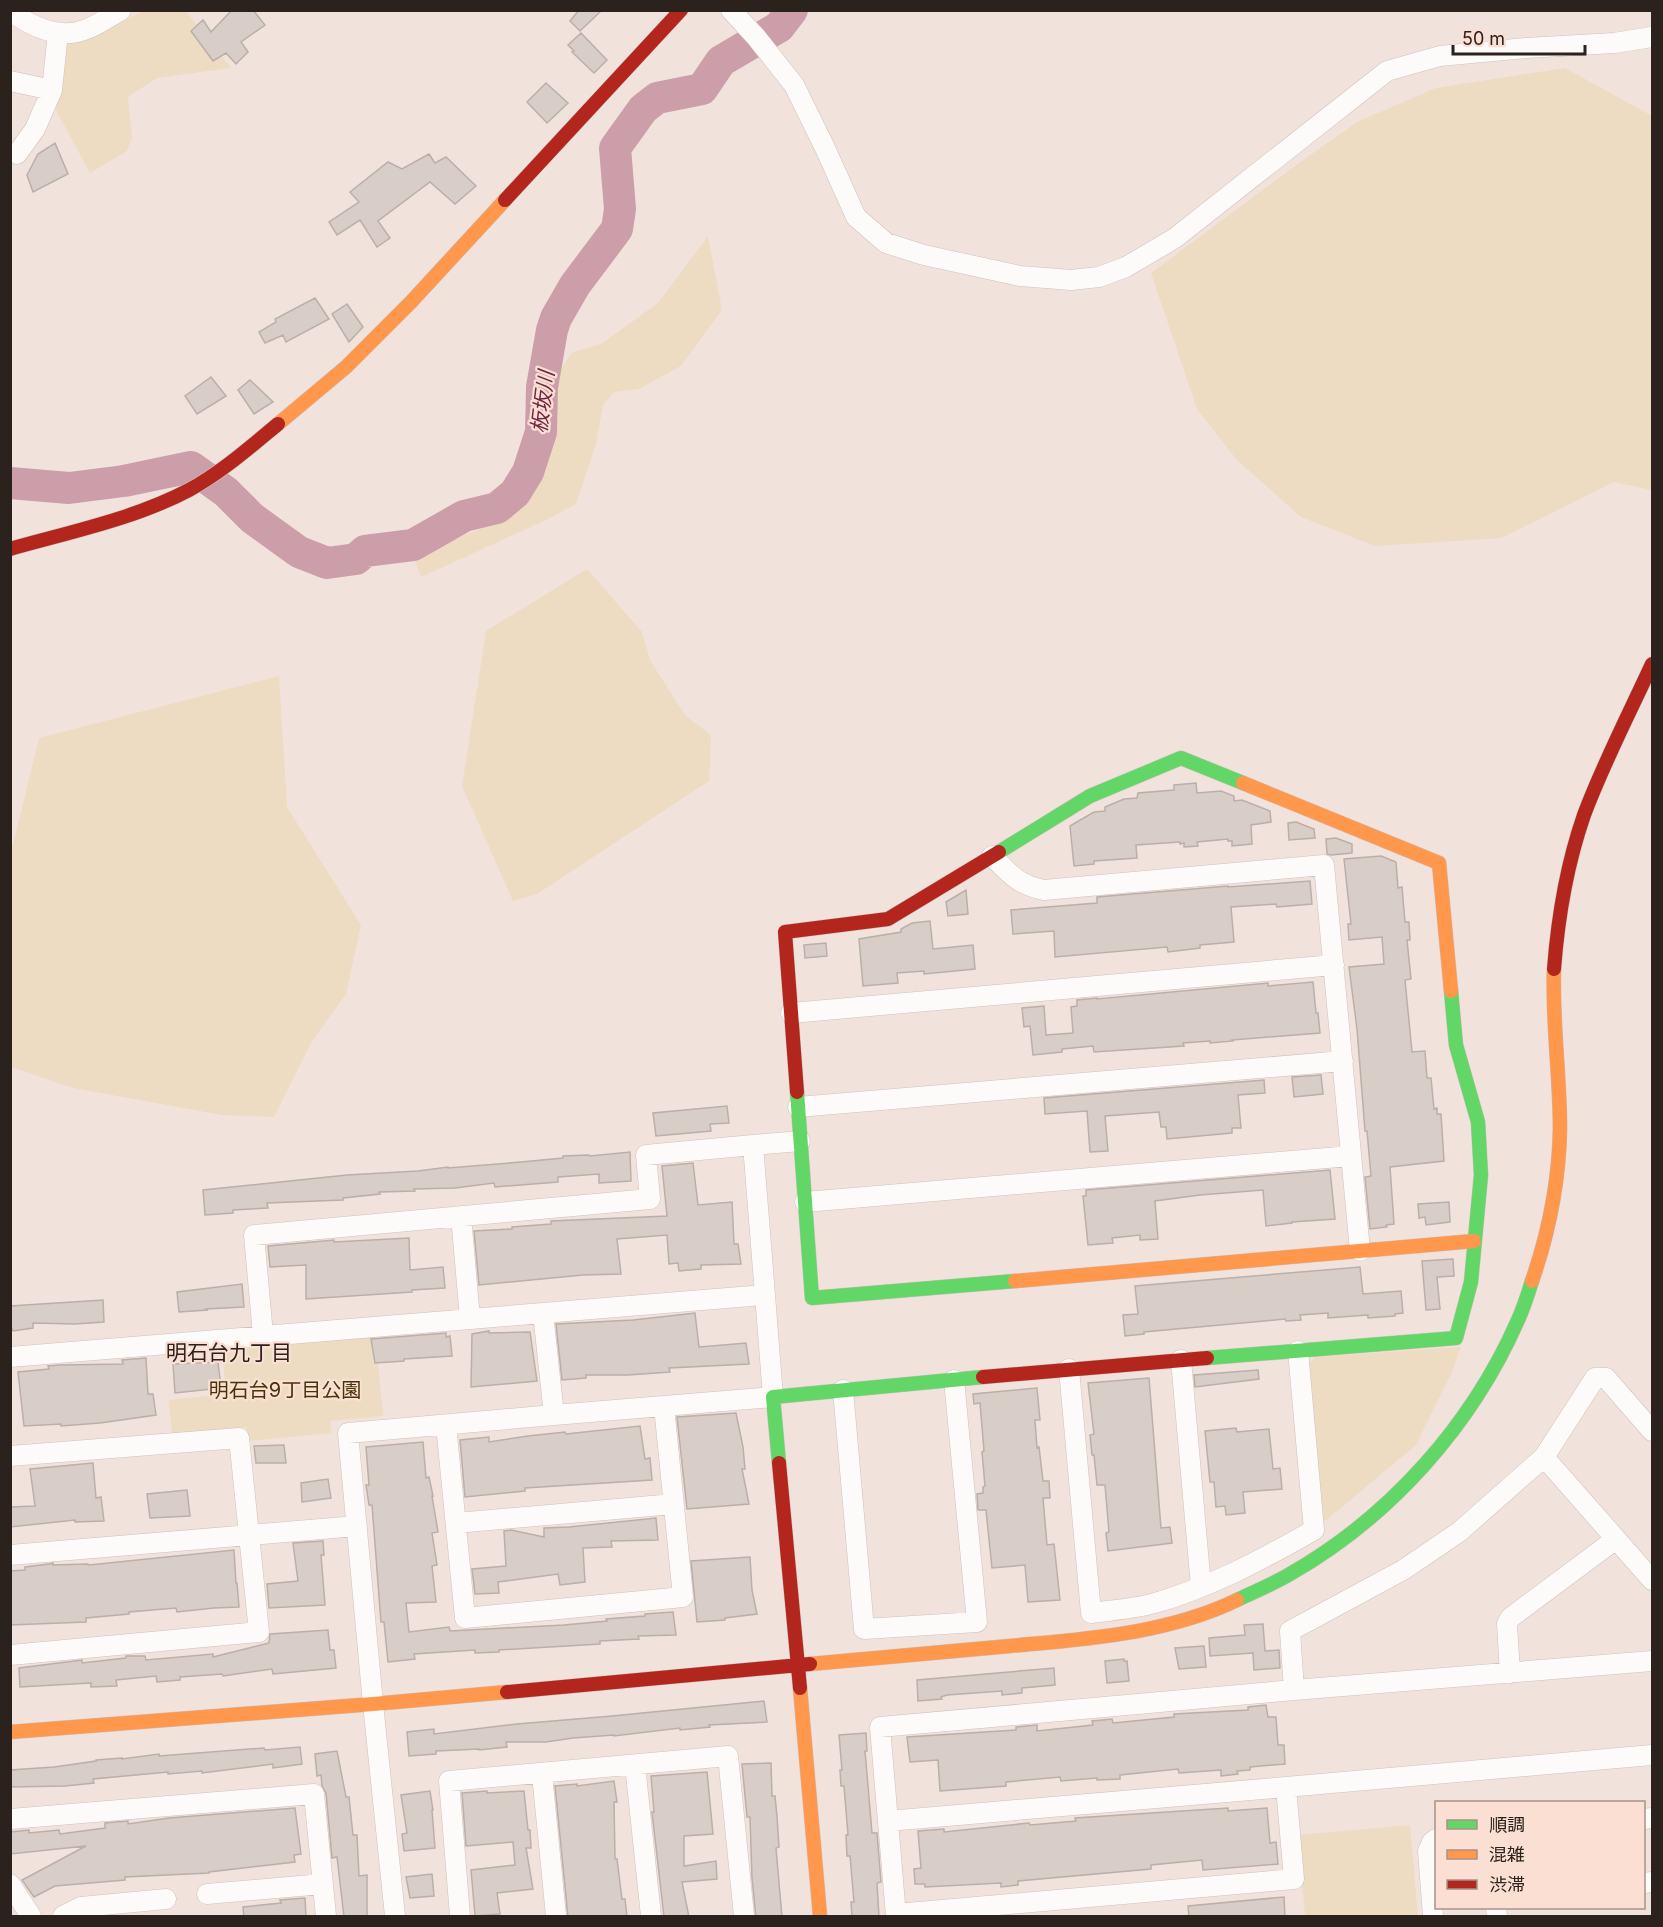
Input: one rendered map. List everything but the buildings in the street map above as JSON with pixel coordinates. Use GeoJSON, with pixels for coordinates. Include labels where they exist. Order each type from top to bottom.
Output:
{"type":"FeatureCollection","features":[{"type":"Feature","properties":{"kind":"street"},"geometry":{"type":"LineString","coordinates":[[10,10],[29,24],[57,33],[83,31],[121,10]]}},
{"type":"Feature","properties":{"kind":"street"},"geometry":{"type":"LineString","coordinates":[[10,549],[134,514],[197,485],[225,468],[346,367],[411,302],[681,10]]}},
{"type":"Feature","properties":{"kind":"street"},"geometry":{"type":"LineString","coordinates":[[732,10],[794,85],[856,217],[886,243],[924,255],[1020,276],[1071,280],[1100,276],[1126,267],[1175,238],[1387,71],[1440,56],[1526,48],[1614,44],[1653,37]]}},
{"type":"Feature","properties":{"kind":"street"},"geometry":{"type":"LineString","coordinates":[[17,154],[35,129],[52,90],[57,33]]}},
{"type":"Feature","properties":{"kind":"street"},"geometry":{"type":"LineString","coordinates":[[10,81],[52,90]]}},
{"type":"Feature","properties":{"kind":"street"},"geometry":{"type":"LineString","coordinates":[[10,1732],[373,1704],[1081,1639],[1139,1631],[1227,1605],[1317,1558],[1369,1521],[1412,1481],[1449,1438],[1480,1391],[1508,1342],[1529,1292],[1545,1242],[1556,1186],[1560,1140],[1554,989],[1562,902],[1589,803],[1653,664]]}},
{"type":"Feature","properties":{"kind":"street"},"geometry":{"type":"LineString","coordinates":[[395,1917],[348,1433],[1069,1369],[1456,1338],[1471,1282],[1481,1175],[1478,1122],[1456,1045],[1439,863],[1181,758],[1090,796],[888,919],[785,932],[812,1298],[1474,1241]]}},
{"type":"Feature","properties":{"kind":"street"},"geometry":{"type":"LineString","coordinates":[[992,856],[1017,881],[1044,890],[1324,865],[1360,1251]]}},
{"type":"Feature","properties":{"kind":"street"},"geometry":{"type":"LineString","coordinates":[[791,1013],[1334,965]]}},
{"type":"Feature","properties":{"kind":"street"},"geometry":{"type":"LineString","coordinates":[[798,1107],[1343,1061]]}},
{"type":"Feature","properties":{"kind":"street"},"geometry":{"type":"LineString","coordinates":[[263,1335],[254,1235],[650,1199],[646,1155],[801,1141]]}},
{"type":"Feature","properties":{"kind":"street"},"geometry":{"type":"LineString","coordinates":[[753,1145],[773,1397],[820,1917]]}},
{"type":"Feature","properties":{"kind":"street"},"geometry":{"type":"LineString","coordinates":[[805,1202],[1351,1156]]}},
{"type":"Feature","properties":{"kind":"street"},"geometry":{"type":"LineString","coordinates":[[461,1216],[470,1319]]}},
{"type":"Feature","properties":{"kind":"street"},"geometry":{"type":"LineString","coordinates":[[10,1357],[765,1295]]}},
{"type":"Feature","properties":{"kind":"street"},"geometry":{"type":"LineString","coordinates":[[543,1313],[554,1415]]}},
{"type":"Feature","properties":{"kind":"street"},"geometry":{"type":"LineString","coordinates":[[1069,1369],[1091,1613],[1153,1604],[1201,1587],[1270,1556],[1314,1530],[1298,1351]]}},
{"type":"Feature","properties":{"kind":"street"},"geometry":{"type":"LineString","coordinates":[[1181,1360],[1201,1587]]}},
{"type":"Feature","properties":{"kind":"street"},"geometry":{"type":"LineString","coordinates":[[1294,1690],[1290,1631],[1403,1570],[1441,1545],[1544,1457],[1595,1378],[1606,1378],[1653,1431]]}},
{"type":"Feature","properties":{"kind":"street"},"geometry":{"type":"LineString","coordinates":[[843,1390],[864,1629],[977,1622],[954,1380]]}},
{"type":"Feature","properties":{"kind":"street"},"geometry":{"type":"LineString","coordinates":[[446,1425],[465,1618],[683,1597],[664,1406]]}},
{"type":"Feature","properties":{"kind":"street"},"geometry":{"type":"LineString","coordinates":[[10,1456],[238,1438],[259,1632],[10,1655]]}},
{"type":"Feature","properties":{"kind":"street"},"geometry":{"type":"LineString","coordinates":[[1544,1457],[1653,1580]]}},
{"type":"Feature","properties":{"kind":"street"},"geometry":{"type":"LineString","coordinates":[[456,1523],[674,1504]]}},
{"type":"Feature","properties":{"kind":"street"},"geometry":{"type":"LineString","coordinates":[[10,1555],[357,1526]]}},
{"type":"Feature","properties":{"kind":"street"},"geometry":{"type":"LineString","coordinates":[[1510,1673],[1507,1623],[1510,1618],[1616,1539]]}},
{"type":"Feature","properties":{"kind":"street"},"geometry":{"type":"LineString","coordinates":[[1286,1787],[1294,1879],[896,1915],[880,1727],[1653,1660]]}},
{"type":"Feature","properties":{"kind":"street"},"geometry":{"type":"LineString","coordinates":[[888,1821],[1653,1755]]}},
{"type":"Feature","properties":{"kind":"street"},"geometry":{"type":"LineString","coordinates":[[460,1917],[449,1781],[728,1756],[744,1917]]}},
{"type":"Feature","properties":{"kind":"street"},"geometry":{"type":"LineString","coordinates":[[635,1765],[651,1917]]}},
{"type":"Feature","properties":{"kind":"street"},"geometry":{"type":"LineString","coordinates":[[542,1774],[556,1917]]}},
{"type":"Feature","properties":{"kind":"street"},"geometry":{"type":"LineString","coordinates":[[10,1820],[314,1794],[326,1917]]}},
{"type":"Feature","properties":{"kind":"street"},"geometry":{"type":"LineString","coordinates":[[1433,1917],[1428,1851],[1435,1840]]}},
{"type":"Feature","properties":{"kind":"street"},"geometry":{"type":"LineString","coordinates":[[10,1884],[31,1917]]}},
{"type":"Feature","properties":{"kind":"street"},"geometry":{"type":"LineString","coordinates":[[207,1894],[323,1884]]}},
{"type":"Feature","properties":{"kind":"street"},"geometry":{"type":"LineString","coordinates":[[63,1917],[81,1907],[166,1899]]}},
{"type":"Feature","properties":{"kind":"green space"},"geometry":{"type":"Polygon","coordinates":[[[143,11],[186,11],[231,68],[157,78],[128,97],[132,138],[127,151],[90,173],[56,110],[61,81],[62,49],[71,41],[114,26],[143,11]]]}},
{"type":"Feature","properties":{"kind":"green space"},"geometry":{"type":"Polygon","coordinates":[[[1565,68],[1652,116],[1652,490],[1614,482],[1501,538],[1375,546],[1301,517],[1237,460],[1197,409],[1151,273],[1357,122],[1436,88],[1565,68]]]}},
{"type":"Feature","properties":{"kind":"green space"},"geometry":{"type":"Polygon","coordinates":[[[708,236],[722,310],[681,366],[639,389],[614,392],[603,405],[596,444],[576,504],[421,577],[413,555],[491,525],[531,494],[558,372],[573,352],[601,344],[658,303],[708,236]]]}},
{"type":"Feature","properties":{"kind":"green space"},"geometry":{"type":"Polygon","coordinates":[[[587,569],[642,632],[650,660],[685,715],[711,735],[709,781],[537,894],[513,901],[462,786],[486,631],[587,569]]]}},
{"type":"Feature","properties":{"kind":"green space"},"geometry":{"type":"Polygon","coordinates":[[[279,676],[287,807],[361,925],[346,994],[312,1041],[274,1117],[222,1115],[73,1088],[11,1067],[11,853],[39,738],[279,676]]]}},
{"type":"Feature","properties":{"kind":"green space","name":"明石台9丁目公園"},"geometry":{"type":"Polygon","coordinates":[[[375,1333],[383,1416],[330,1421],[331,1433],[248,1441],[246,1427],[172,1434],[169,1400],[226,1394],[222,1348],[375,1333]]]}},
{"type":"Feature","properties":{"kind":"green space"},"geometry":{"type":"Polygon","coordinates":[[[1461,1347],[1452,1372],[1416,1445],[1324,1522],[1305,1368],[1315,1357],[1461,1347]]]}},
{"type":"Feature","properties":{"kind":"green space"},"geometry":{"type":"Polygon","coordinates":[[[1410,1825],[1418,1916],[1305,1916],[1298,1835],[1410,1825]]]}},
{"type":"Feature","properties":{"kind":"waterway","name":"板坂川"},"geometry":{"type":"LineString","coordinates":[[10,483],[69,488],[124,481],[191,467],[226,492],[252,518],[299,552],[327,563],[356,559],[365,551],[413,545],[464,516],[497,508],[515,493],[528,472],[541,432],[542,387],[556,318],[575,285],[617,229],[620,209],[615,148],[643,109],[657,98],[702,89],[721,61],[779,27],[792,10]]}},
{"type":"Feature","properties":{"kind":"traffic: fast"},"geometry":{"type":"LineString","coordinates":[[999,852],[1090,796],[1181,758],[1243,783]]}},
{"type":"Feature","properties":{"kind":"traffic: fast"},"geometry":{"type":"LineString","coordinates":[[1207,1358],[1456,1338],[1471,1282],[1481,1175],[1478,1122],[1456,1045],[1451,991]]}},
{"type":"Feature","properties":{"kind":"traffic: fast"},"geometry":{"type":"LineString","coordinates":[[797,1092],[812,1298],[1015,1281]]}},
{"type":"Feature","properties":{"kind":"traffic: fast"},"geometry":{"type":"LineString","coordinates":[[1237,1600],[1284,1578],[1327,1551],[1394,1496],[1424,1465],[1477,1396],[1499,1359],[1520,1315],[1532,1281]]}},
{"type":"Feature","properties":{"kind":"traffic: fast"},"geometry":{"type":"LineString","coordinates":[[779,1463],[773,1397],[983,1377]]}},
{"type":"Feature","properties":{"kind":"traffic: slow"},"geometry":{"type":"LineString","coordinates":[[278,424],[346,367],[411,302],[505,200]]}},
{"type":"Feature","properties":{"kind":"traffic: slow"},"geometry":{"type":"LineString","coordinates":[[1243,783],[1439,863],[1451,991]]}},
{"type":"Feature","properties":{"kind":"traffic: slow"},"geometry":{"type":"LineString","coordinates":[[1532,1281],[1552,1206],[1558,1167],[1560,1109],[1554,969]]}},
{"type":"Feature","properties":{"kind":"traffic: slow"},"geometry":{"type":"LineString","coordinates":[[1015,1281],[1474,1241]]}},
{"type":"Feature","properties":{"kind":"traffic: slow"},"geometry":{"type":"LineString","coordinates":[[810,1664],[1067,1641],[1125,1633],[1183,1621],[1237,1600]]}},
{"type":"Feature","properties":{"kind":"traffic: slow"},"geometry":{"type":"LineString","coordinates":[[800,1688],[820,1916]]}},
{"type":"Feature","properties":{"kind":"traffic: slow"},"geometry":{"type":"LineString","coordinates":[[10,1732],[507,1692]]}},
{"type":"Feature","properties":{"kind":"traffic: jam"},"geometry":{"type":"LineString","coordinates":[[505,200],[681,10]]}},
{"type":"Feature","properties":{"kind":"traffic: jam"},"geometry":{"type":"LineString","coordinates":[[10,549],[101,524],[168,500],[213,475],[278,424]]}},
{"type":"Feature","properties":{"kind":"traffic: jam"},"geometry":{"type":"LineString","coordinates":[[1554,969],[1564,891],[1584,815],[1616,739],[1652,664]]}},
{"type":"Feature","properties":{"kind":"traffic: jam"},"geometry":{"type":"LineString","coordinates":[[797,1092],[785,932],[888,919],[999,852]]}},
{"type":"Feature","properties":{"kind":"traffic: jam"},"geometry":{"type":"LineString","coordinates":[[983,1377],[1207,1358]]}},
{"type":"Feature","properties":{"kind":"traffic: jam"},"geometry":{"type":"LineString","coordinates":[[779,1463],[800,1688]]}},
{"type":"Feature","properties":{"kind":"traffic: jam"},"geometry":{"type":"LineString","coordinates":[[507,1692],[810,1664]]}},
{"type":"Feature","properties":{"kind":"district","name":"明石台九丁目"},"geometry":{"type":"Point","coordinates":[229,1353]}}]}
